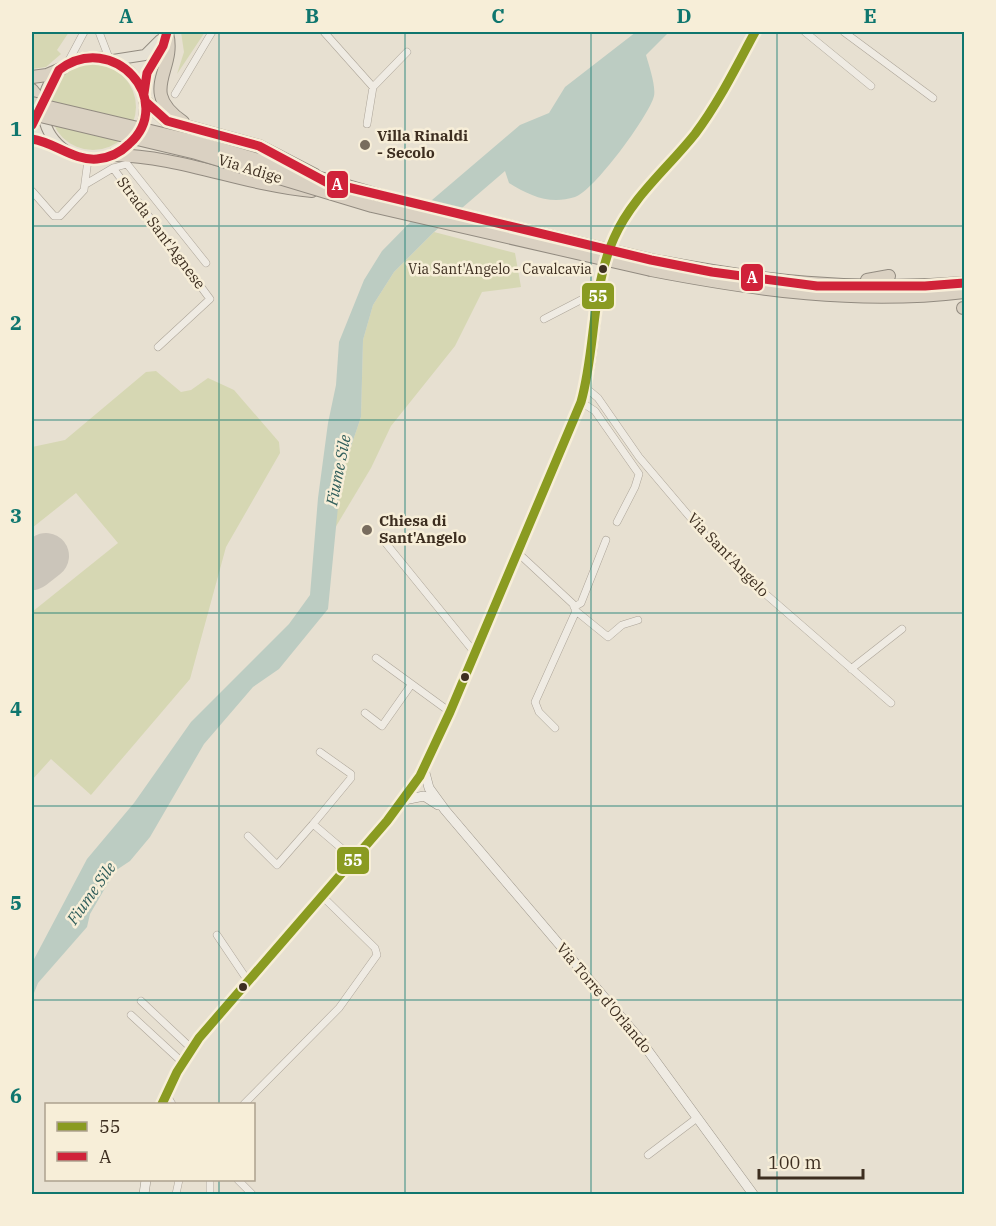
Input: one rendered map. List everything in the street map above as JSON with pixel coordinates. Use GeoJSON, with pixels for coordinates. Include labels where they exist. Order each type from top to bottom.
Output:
{"type":"FeatureCollection","features":[{"type":"Feature","properties":{"kind":"highway"},"geometry":{"type":"LineString","coordinates":[[165,32],[170,45],[160,79],[161,100],[170,113],[189,126]]}},
{"type":"Feature","properties":{"kind":"highway"},"geometry":{"type":"LineString","coordinates":[[32,77],[47,75],[64,67]]}},
{"type":"Feature","properties":{"kind":"highway"},"geometry":{"type":"LineString","coordinates":[[32,90],[37,108]]}},
{"type":"Feature","properties":{"kind":"highway"},"geometry":{"type":"LineString","coordinates":[[145,97],[167,121],[260,146],[326,187]]}},
{"type":"Feature","properties":{"kind":"highway","name":"Via Adige"},"geometry":{"type":"LineString","coordinates":[[37,108],[197,142],[326,187],[651,265],[767,290],[874,298],[964,292]]}},
{"type":"Feature","properties":{"kind":"highway"},"geometry":{"type":"LineString","coordinates":[[113,161],[155,158],[281,189],[326,187]]}},
{"type":"Feature","properties":{"kind":"highway","name":"Via Adige"},"geometry":{"type":"LineString","coordinates":[[651,265],[801,284],[859,287],[964,283]]}},
{"type":"Feature","properties":{"kind":"highway"},"geometry":{"type":"LineString","coordinates":[[801,284],[826,278],[875,280],[889,276]]}},
{"type":"Feature","properties":{"kind":"main road"},"geometry":{"type":"LineString","coordinates":[[32,124],[48,85],[64,67],[87,57],[111,59],[145,55],[159,42],[165,32]]}},
{"type":"Feature","properties":{"kind":"main road"},"geometry":{"type":"LineString","coordinates":[[32,139],[60,146],[88,160],[113,161],[135,140],[142,128],[147,73],[163,46],[165,32]]}},
{"type":"Feature","properties":{"kind":"main road"},"geometry":{"type":"LineString","coordinates":[[111,59],[132,73],[145,97]]}},
{"type":"Feature","properties":{"kind":"main road"},"geometry":{"type":"LineString","coordinates":[[37,108],[48,130],[60,146]]}},
{"type":"Feature","properties":{"kind":"street"},"geometry":{"type":"LineString","coordinates":[[64,67],[84,32]]}},
{"type":"Feature","properties":{"kind":"street"},"geometry":{"type":"LineString","coordinates":[[99,32],[111,59]]}},
{"type":"Feature","properties":{"kind":"street"},"geometry":{"type":"LineString","coordinates":[[176,94],[212,32]]}},
{"type":"Feature","properties":{"kind":"street"},"geometry":{"type":"LineString","coordinates":[[324,32],[373,87]]}},
{"type":"Feature","properties":{"kind":"street"},"geometry":{"type":"LineString","coordinates":[[162,1103],[191,1048],[404,801],[424,769],[586,388],[594,351],[600,290],[607,256],[622,223],[703,123],[755,32]]}},
{"type":"Feature","properties":{"kind":"street"},"geometry":{"type":"LineString","coordinates":[[805,32],[871,86]]}},
{"type":"Feature","properties":{"kind":"street"},"geometry":{"type":"LineString","coordinates":[[844,32],[933,98]]}},
{"type":"Feature","properties":{"kind":"street"},"geometry":{"type":"LineString","coordinates":[[367,124],[373,87],[407,52]]}},
{"type":"Feature","properties":{"kind":"street"},"geometry":{"type":"LineString","coordinates":[[32,191],[54,216],[60,216],[77,199],[86,184],[88,160]]}},
{"type":"Feature","properties":{"kind":"street","name":"Strada Sant'Agnese"},"geometry":{"type":"LineString","coordinates":[[86,184],[113,161]]}},
{"type":"Feature","properties":{"kind":"street","name":"Strada Sant'Agnese"},"geometry":{"type":"LineString","coordinates":[[113,161],[127,164],[206,263]]}},
{"type":"Feature","properties":{"kind":"street","name":"Strada Sant'Agnese"},"geometry":{"type":"LineString","coordinates":[[113,161],[210,299],[158,347]]}},
{"type":"Feature","properties":{"kind":"street"},"geometry":{"type":"LineString","coordinates":[[544,319],[600,290]]}},
{"type":"Feature","properties":{"kind":"street","name":"Via Sant'Angelo"},"geometry":{"type":"LineString","coordinates":[[586,388],[598,398],[639,457],[706,536],[762,591],[891,703]]}},
{"type":"Feature","properties":{"kind":"street"},"geometry":{"type":"LineString","coordinates":[[581,402],[595,411],[639,474],[617,522]]}},
{"type":"Feature","properties":{"kind":"street"},"geometry":{"type":"LineString","coordinates":[[555,728],[539,712],[535,702],[575,609],[581,603],[606,540]]}},
{"type":"Feature","properties":{"kind":"street"},"geometry":{"type":"LineString","coordinates":[[384,541],[475,652]]}},
{"type":"Feature","properties":{"kind":"street"},"geometry":{"type":"LineString","coordinates":[[517,552],[575,609],[608,637],[622,625],[638,620]]}},
{"type":"Feature","properties":{"kind":"street"},"geometry":{"type":"LineString","coordinates":[[851,669],[902,629]]}},
{"type":"Feature","properties":{"kind":"street"},"geometry":{"type":"LineString","coordinates":[[376,658],[450,712]]}},
{"type":"Feature","properties":{"kind":"street"},"geometry":{"type":"LineString","coordinates":[[365,713],[381,726],[411,685]]}},
{"type":"Feature","properties":{"kind":"street"},"geometry":{"type":"LineString","coordinates":[[248,836],[277,865],[313,824],[351,778],[351,774],[320,752]]}},
{"type":"Feature","properties":{"kind":"street","name":"Via Torre d'Orlando"},"geometry":{"type":"LineString","coordinates":[[424,769],[429,792],[638,1037],[752,1194]]}},
{"type":"Feature","properties":{"kind":"street"},"geometry":{"type":"LineString","coordinates":[[415,784],[429,792]]}},
{"type":"Feature","properties":{"kind":"street"},"geometry":{"type":"LineString","coordinates":[[404,801],[429,792]]}},
{"type":"Feature","properties":{"kind":"street"},"geometry":{"type":"LineString","coordinates":[[313,824],[354,859]]}},
{"type":"Feature","properties":{"kind":"street"},"geometry":{"type":"LineString","coordinates":[[245,1103],[339,1008],[377,955],[375,948],[322,896]]}},
{"type":"Feature","properties":{"kind":"street"},"geometry":{"type":"LineString","coordinates":[[217,935],[248,981]]}},
{"type":"Feature","properties":{"kind":"street"},"geometry":{"type":"LineString","coordinates":[[141,1001],[191,1048]]}},
{"type":"Feature","properties":{"kind":"street"},"geometry":{"type":"LineString","coordinates":[[132,1015],[182,1062]]}},
{"type":"Feature","properties":{"kind":"street"},"geometry":{"type":"LineString","coordinates":[[166,1094],[171,1103]]}},
{"type":"Feature","properties":{"kind":"street"},"geometry":{"type":"LineString","coordinates":[[648,1155],[697,1118]]}},
{"type":"Feature","properties":{"kind":"street"},"geometry":{"type":"LineString","coordinates":[[240,1181],[252,1194]]}},
{"type":"Feature","properties":{"kind":"green space"},"geometry":{"type":"Polygon","coordinates":[[[32,32],[69,32],[57,50],[61,54],[46,67],[32,69],[32,32]]]}},
{"type":"Feature","properties":{"kind":"green space"},"geometry":{"type":"Polygon","coordinates":[[[181,32],[205,32],[177,74],[184,52],[181,32]]]}},
{"type":"Feature","properties":{"kind":"green space"},"geometry":{"type":"Polygon","coordinates":[[[93,64],[117,71],[129,83],[136,107],[129,131],[117,143],[93,150],[69,143],[57,131],[50,107],[57,83],[69,71],[93,64]]]}},
{"type":"Feature","properties":{"kind":"green space"},"geometry":{"type":"Polygon","coordinates":[[[434,232],[515,253],[521,287],[482,292],[455,346],[391,426],[371,468],[335,528],[341,476],[361,417],[363,340],[373,305],[394,272],[434,232]]]}},
{"type":"Feature","properties":{"kind":"green space"},"geometry":{"type":"Polygon","coordinates":[[[156,371],[181,392],[191,390],[208,378],[234,390],[279,442],[280,453],[226,547],[190,679],[91,795],[51,759],[32,780],[32,612],[118,543],[76,493],[32,528],[32,447],[65,440],[146,372],[156,371]]]}},
{"type":"Feature","properties":{"kind":"water","name":"Fiume Sile"},"geometry":{"type":"Polygon","coordinates":[[[636,32],[669,32],[646,55],[654,96],[632,135],[594,182],[575,197],[549,200],[525,192],[509,183],[505,171],[434,232],[394,272],[373,305],[363,340],[361,417],[341,476],[328,609],[279,669],[253,687],[204,744],[150,837],[130,861],[115,871],[90,914],[87,927],[38,983],[32,998],[32,963],[87,859],[134,803],[191,722],[289,624],[310,595],[318,498],[328,423],[336,385],[339,342],[364,280],[382,251],[432,200],[520,125],[549,113],[565,87],[636,32]]]}},
{"type":"Feature","properties":{"kind":"runway"},"geometry":{"type":"LineString","coordinates":[[32,567],[46,556]]}},
{"type":"Feature","properties":{"kind":"transit line","name":"A"},"geometry":{"type":"LineString","coordinates":[[144,93],[147,73],[163,46],[167,32]]}},
{"type":"Feature","properties":{"kind":"transit line","name":"55"},"geometry":{"type":"LineString","coordinates":[[162,1103],[177,1072],[199,1038],[387,821],[420,776],[450,712],[581,402],[601,278],[614,238],[640,196],[685,147],[704,122],[755,32]]}},
{"type":"Feature","properties":{"kind":"transit line","name":"A"},"geometry":{"type":"LineString","coordinates":[[32,125],[59,70],[79,60],[99,58],[118,64],[132,76],[142,91],[146,109],[142,127],[129,144],[114,154],[89,159],[32,139]]}},
{"type":"Feature","properties":{"kind":"transit line","name":"A"},"geometry":{"type":"LineString","coordinates":[[145,101],[167,121],[259,146],[326,182],[651,260],[712,272],[817,286],[925,286],[964,283]]}},
{"type":"Feature","properties":{"kind":"place","name":"Villa Rinaldi - Secolo"},"geometry":{"type":"Point","coordinates":[365,145]}},
{"type":"Feature","properties":{"kind":"place","name":"Via Sant'Angelo - Cavalcavia"},"geometry":{"type":"Point","coordinates":[603,269]}},
{"type":"Feature","properties":{"kind":"place","name":"Chiesa di Sant'Angelo"},"geometry":{"type":"Point","coordinates":[367,530]}}]}
